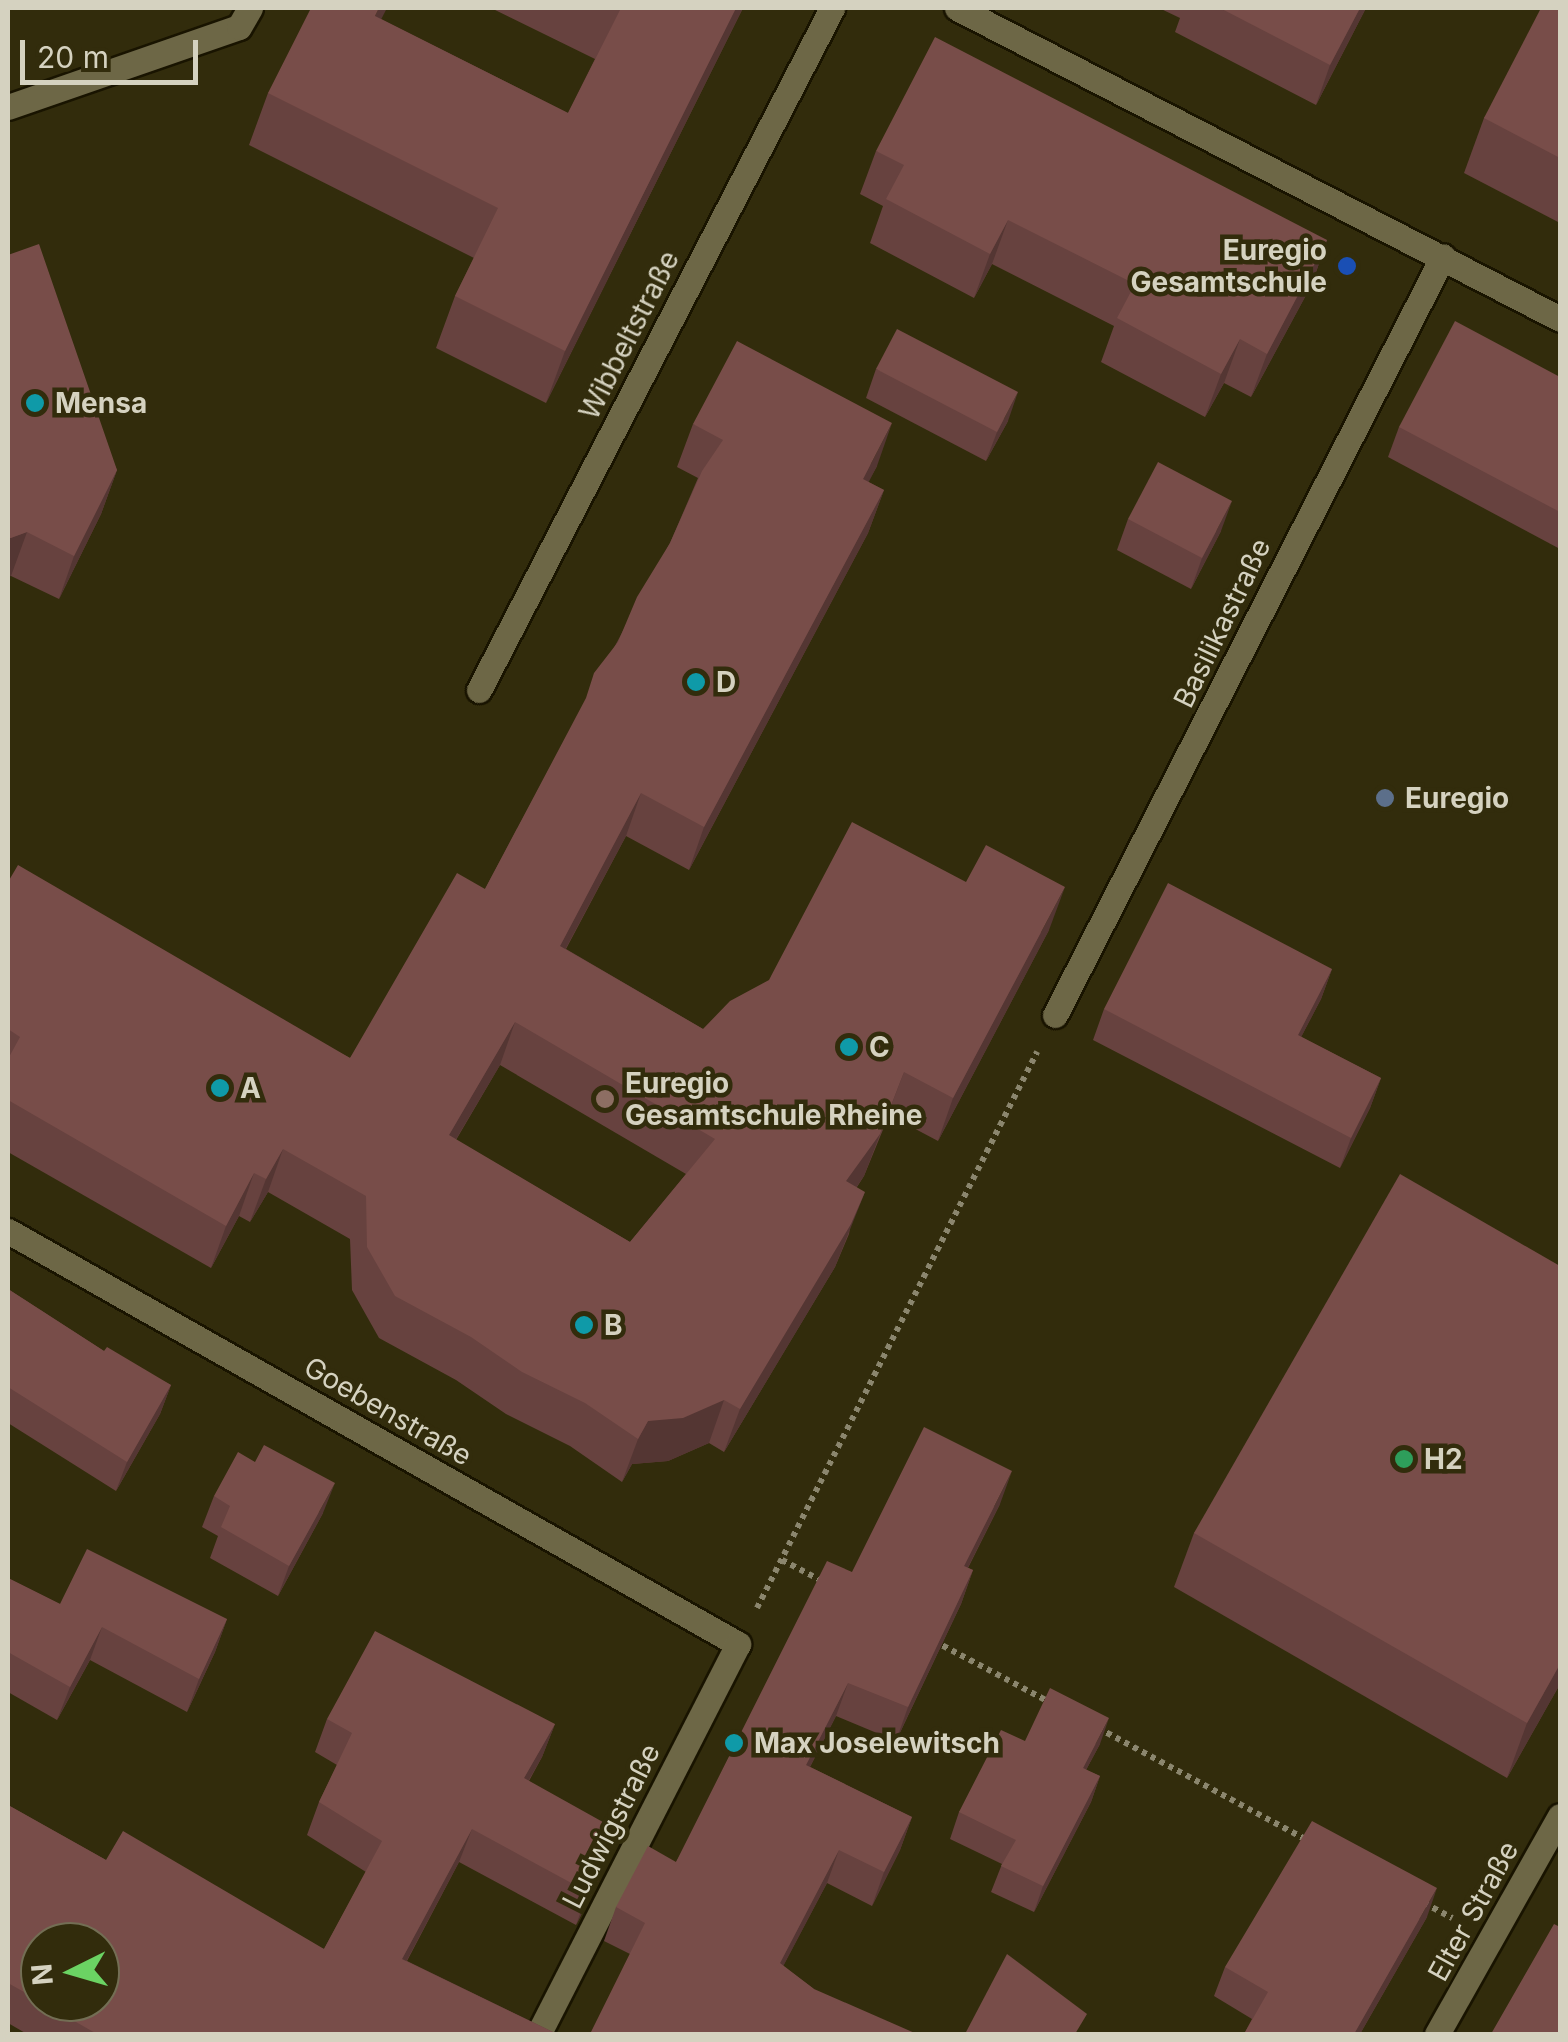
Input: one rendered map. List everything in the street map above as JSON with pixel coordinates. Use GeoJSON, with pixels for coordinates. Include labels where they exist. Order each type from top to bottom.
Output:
{"type":"FeatureCollection","features":[{"type":"Feature","properties":{"kind":"street"},"geometry":{"type":"LineString","coordinates":[[8,106],[239,27],[250,8]]}},
{"type":"Feature","properties":{"kind":"street","name":"Wibbeltstraße"},"geometry":{"type":"LineString","coordinates":[[479,690],[832,8]]}},
{"type":"Feature","properties":{"kind":"street"},"geometry":{"type":"LineString","coordinates":[[957,8],[1560,318]]}},
{"type":"Feature","properties":{"kind":"street","name":"Basilikastraße"},"geometry":{"type":"LineString","coordinates":[[1055,1016],[1443,256]]}},
{"type":"Feature","properties":{"kind":"street","name":"Goebenstraße"},"geometry":{"type":"LineString","coordinates":[[8,1231],[738,1644]]}},
{"type":"Feature","properties":{"kind":"street","name":"Ludwigstraße"},"geometry":{"type":"LineString","coordinates":[[538,2034],[738,1644]]}},
{"type":"Feature","properties":{"kind":"street","name":"Elter Straße"},"geometry":{"type":"LineString","coordinates":[[1437,2034],[1560,1816]]}},
{"type":"Feature","properties":{"kind":"path"},"geometry":{"type":"LineString","coordinates":[[738,1644],[1055,1016]]}},
{"type":"Feature","properties":{"kind":"path"},"geometry":{"type":"LineString","coordinates":[[782,1560],[834,1588]]}},
{"type":"Feature","properties":{"kind":"path"},"geometry":{"type":"LineString","coordinates":[[921,1634],[1060,1708]]}},
{"type":"Feature","properties":{"kind":"path"},"geometry":{"type":"LineString","coordinates":[[1094,1726],[1320,1847]]}},
{"type":"Feature","properties":{"kind":"path"},"geometry":{"type":"LineString","coordinates":[[1406,1894],[1493,1940]]}},
{"type":"Feature","properties":{"kind":"building"},"geometry":{"type":"Polygon","coordinates":[[[311,8],[379,8],[375,16],[568,113],[620,10],[614,8],[736,8],[565,351],[455,296],[498,208],[268,93],[311,8]]]}},
{"type":"Feature","properties":{"kind":"building"},"geometry":{"type":"Polygon","coordinates":[[[1220,8],[1360,8],[1330,65],[1220,8]]]}},
{"type":"Feature","properties":{"kind":"building"},"geometry":{"type":"Polygon","coordinates":[[[1541,8],[1560,8],[1560,158],[1484,118],[1541,8]]]}},
{"type":"Feature","properties":{"kind":"building"},"geometry":{"type":"Polygon","coordinates":[[[935,37],[1327,240],[1267,354],[1240,339],[1221,374],[1117,318],[1135,284],[1008,220],[990,254],[886,199],[904,165],[876,151],[935,37]]]}},
{"type":"Feature","properties":{"kind":"building","name":"Mensa"},"geometry":{"type":"Polygon","coordinates":[[[39,244],[117,470],[74,556],[27,532],[8,539],[8,255],[39,244]]]}},
{"type":"Feature","properties":{"kind":"building"},"geometry":{"type":"Polygon","coordinates":[[[1455,321],[1560,377],[1560,512],[1399,427],[1455,321]]]}},
{"type":"Feature","properties":{"kind":"building"},"geometry":{"type":"Polygon","coordinates":[[[897,329],[1018,392],[997,432],[876,369],[897,329]]]}},
{"type":"Feature","properties":{"kind":"building"},"geometry":{"type":"Polygon","coordinates":[[[737,341],[892,423],[863,479],[884,490],[704,827],[641,793],[560,946],[703,1029],[730,1001],[769,980],[852,822],[966,882],[986,845],[1065,887],[953,1098],[904,1072],[880,1134],[846,1181],[865,1192],[851,1224],[740,1409],[724,1400],[683,1418],[648,1421],[638,1439],[585,1403],[522,1372],[471,1337],[395,1296],[367,1247],[366,1196],[283,1149],[266,1179],[254,1173],[226,1226],[8,1100],[8,1059],[20,1037],[8,1029],[8,882],[18,865],[350,1058],[457,873],[485,889],[586,698],[594,673],[618,642],[637,597],[670,543],[702,471],[723,440],[693,424],[737,341]],[[515,1022],[449,1135],[630,1242],[715,1139],[515,1022]]]}},
{"type":"Feature","properties":{"kind":"building"},"geometry":{"type":"Polygon","coordinates":[[[1158,462],[1232,501],[1202,558],[1128,519],[1158,462]]]}},
{"type":"Feature","properties":{"kind":"building"},"geometry":{"type":"Polygon","coordinates":[[[1168,883],[1332,969],[1298,1035],[1381,1078],[1351,1138],[1104,1009],[1168,883]]]}},
{"type":"Feature","properties":{"kind":"building","name":"H2"},"geometry":{"type":"Polygon","coordinates":[[[1400,1174],[1560,1266],[1560,1664],[1527,1723],[1194,1533],[1400,1174]]]}},
{"type":"Feature","properties":{"kind":"building"},"geometry":{"type":"Polygon","coordinates":[[[8,1289],[104,1351],[107,1347],[171,1385],[127,1462],[8,1387],[8,1289]]]}},
{"type":"Feature","properties":{"kind":"building"},"geometry":{"type":"Polygon","coordinates":[[[924,1427],[1012,1471],[964,1566],[973,1570],[908,1707],[848,1683],[806,1765],[912,1817],[884,1872],[839,1850],[780,1963],[814,1989],[917,2034],[590,2034],[645,1923],[616,1907],[648,1846],[676,1862],[827,1561],[852,1572],[924,1427]]]}},
{"type":"Feature","properties":{"kind":"building"},"geometry":{"type":"Polygon","coordinates":[[[264,1445],[335,1483],[289,1566],[221,1527],[230,1506],[214,1496],[238,1452],[255,1462],[264,1445]]]}},
{"type":"Feature","properties":{"kind":"building"},"geometry":{"type":"Polygon","coordinates":[[[87,1549],[227,1619],[199,1679],[102,1627],[70,1687],[8,1652],[8,1578],[60,1604],[87,1549]]]}},
{"type":"Feature","properties":{"kind":"building"},"geometry":{"type":"Polygon","coordinates":[[[375,1631],[555,1724],[524,1778],[619,1831],[588,1892],[472,1829],[402,1959],[557,2034],[97,2034],[76,2022],[120,2022],[120,1922],[20,1922],[20,1990],[8,1983],[8,1805],[106,1860],[123,1831],[324,1949],[382,1841],[319,1802],[352,1733],[327,1719],[375,1631]]]}},
{"type":"Feature","properties":{"kind":"building"},"geometry":{"type":"Polygon","coordinates":[[[1050,1688],[1109,1718],[1083,1768],[1100,1776],[1043,1886],[1001,1866],[1016,1840],[959,1812],[1001,1730],[1025,1741],[1050,1688]]]}},
{"type":"Feature","properties":{"kind":"building"},"geometry":{"type":"Polygon","coordinates":[[[1312,1821],[1437,1888],[1354,2034],[1244,2034],[1268,1992],[1225,1967],[1312,1821]]]}},
{"type":"Feature","properties":{"kind":"building"},"geometry":{"type":"Polygon","coordinates":[[[1560,1922],[1560,2034],[1491,2034],[1554,1924],[1558,1926],[1560,1922]]]}},
{"type":"Feature","properties":{"kind":"building"},"geometry":{"type":"Polygon","coordinates":[[[1007,1954],[1087,2014],[1075,2034],[965,2034],[1007,1954]]]}},
{"type":"Feature","properties":{"kind":"place","name":"Euregio Gesamtschule"},"geometry":{"type":"Point","coordinates":[1347,266]}},
{"type":"Feature","properties":{"kind":"place","name":"Mensa"},"geometry":{"type":"Point","coordinates":[35,403]}},
{"type":"Feature","properties":{"kind":"place","name":"D"},"geometry":{"type":"Point","coordinates":[696,682]}},
{"type":"Feature","properties":{"kind":"place","name":"Euregio"},"geometry":{"type":"Point","coordinates":[1385,798]}},
{"type":"Feature","properties":{"kind":"place","name":"C"},"geometry":{"type":"Point","coordinates":[849,1047]}},
{"type":"Feature","properties":{"kind":"place","name":"A"},"geometry":{"type":"Point","coordinates":[220,1088]}},
{"type":"Feature","properties":{"kind":"place","name":"Euregio Gesamtschule Rheine"},"geometry":{"type":"Point","coordinates":[605,1099]}},
{"type":"Feature","properties":{"kind":"place","name":"B"},"geometry":{"type":"Point","coordinates":[584,1325]}},
{"type":"Feature","properties":{"kind":"place","name":"H2"},"geometry":{"type":"Point","coordinates":[1404,1459]}},
{"type":"Feature","properties":{"kind":"place","name":"Max Joselewitsch"},"geometry":{"type":"Point","coordinates":[734,1743]}}]}
